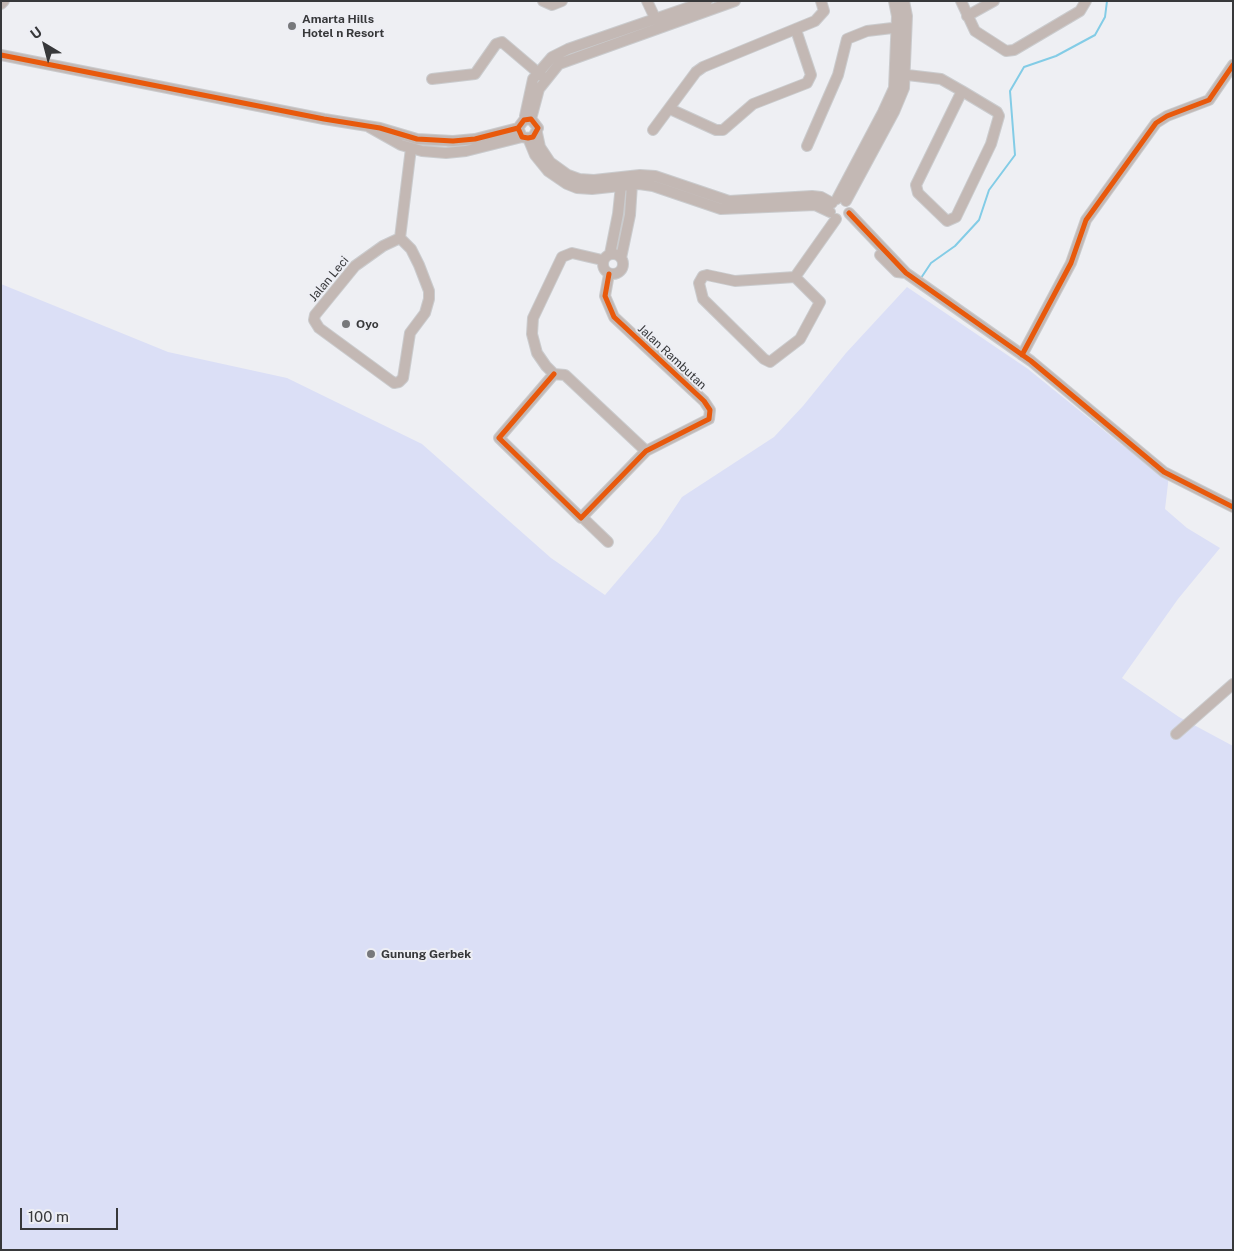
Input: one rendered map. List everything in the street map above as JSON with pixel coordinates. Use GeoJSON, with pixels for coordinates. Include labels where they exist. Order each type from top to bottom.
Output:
{"type":"FeatureCollection","features":[{"type":"Feature","properties":{"kind":"street"},"geometry":{"type":"LineString","coordinates":[[543,1],[552,5],[562,1]]}},
{"type":"Feature","properties":{"kind":"street"},"geometry":{"type":"LineString","coordinates":[[647,1],[655,18]]}},
{"type":"Feature","properties":{"kind":"street"},"geometry":{"type":"LineString","coordinates":[[617,37],[655,18],[707,1]]}},
{"type":"Feature","properties":{"kind":"street"},"geometry":{"type":"LineString","coordinates":[[735,1],[559,53],[552,57],[541,76],[530,87],[527,129],[550,162],[585,185],[653,186],[721,209],[815,205],[839,209]]}},
{"type":"Feature","properties":{"kind":"street"},"geometry":{"type":"LineString","coordinates":[[653,130],[670,109],[691,77],[703,67],[796,30],[822,16],[824,8],[821,1]]}},
{"type":"Feature","properties":{"kind":"street"},"geometry":{"type":"LineString","coordinates":[[894,1],[902,27]]}},
{"type":"Feature","properties":{"kind":"street"},"geometry":{"type":"LineString","coordinates":[[796,277],[839,209],[901,74],[904,1]]}},
{"type":"Feature","properties":{"kind":"street"},"geometry":{"type":"LineString","coordinates":[[961,1],[979,35],[1006,51],[1010,51],[1080,11],[1086,1]]}},
{"type":"Feature","properties":{"kind":"street"},"geometry":{"type":"LineString","coordinates":[[968,16],[994,1]]}},
{"type":"Feature","properties":{"kind":"street"},"geometry":{"type":"LineString","coordinates":[[807,146],[838,75],[847,39],[867,31],[902,27]]}},
{"type":"Feature","properties":{"kind":"street"},"geometry":{"type":"LineString","coordinates":[[670,109],[716,130],[723,130],[753,104],[807,83],[811,75],[796,30]]}},
{"type":"Feature","properties":{"kind":"street"},"geometry":{"type":"LineString","coordinates":[[432,79],[475,74],[496,44],[502,42],[541,76]]}},
{"type":"Feature","properties":{"kind":"street"},"geometry":{"type":"LineString","coordinates":[[1,55],[368,127],[403,136],[431,141],[476,144]]}},
{"type":"Feature","properties":{"kind":"street"},"geometry":{"type":"LineString","coordinates":[[1025,357],[1071,263],[1086,220],[1161,118],[1210,100],[1233,65]]}},
{"type":"Feature","properties":{"kind":"street"},"geometry":{"type":"LineString","coordinates":[[901,74],[941,79],[962,91],[997,112],[999,116],[991,144],[956,217],[948,221],[918,193],[916,185],[962,91]]}},
{"type":"Feature","properties":{"kind":"street"},"geometry":{"type":"LineString","coordinates":[[382,132],[411,148],[446,153],[527,129]]}},
{"type":"Feature","properties":{"kind":"street"},"geometry":{"type":"LineString","coordinates":[[400,238],[411,148]]}},
{"type":"Feature","properties":{"kind":"street"},"geometry":{"type":"LineString","coordinates":[[585,185],[640,175],[655,176],[723,200],[817,196],[839,209],[908,275],[1025,357],[1156,466],[1177,480],[1233,507]]}},
{"type":"Feature","properties":{"kind":"street"},"geometry":{"type":"LineString","coordinates":[[626,185],[630,215],[621,258],[623,264],[621,270],[616,274],[609,274],[602,267],[626,185]]}},
{"type":"Feature","properties":{"kind":"street","name":"Jalan Leci"},"geometry":{"type":"LineString","coordinates":[[400,238],[411,249],[420,265],[427,282],[430,299],[424,313],[410,333],[403,378],[399,382],[390,381],[319,328],[314,320],[315,316],[347,274],[372,253],[400,238]]}},
{"type":"Feature","properties":{"kind":"street"},"geometry":{"type":"LineString","coordinates":[[583,518],[646,451],[565,375],[554,374],[537,353],[532,334],[533,318],[565,254],[572,253],[606,257],[616,254],[621,258]]}},
{"type":"Feature","properties":{"kind":"street","name":"Jalan Rambutan"},"geometry":{"type":"LineString","coordinates":[[609,274],[605,296],[614,317],[704,401],[710,410],[709,419],[705,422],[646,451]]}},
{"type":"Feature","properties":{"kind":"street"},"geometry":{"type":"LineString","coordinates":[[707,275],[735,281],[796,277],[820,302],[800,339],[770,362],[703,299],[698,288],[700,279],[707,275]]}},
{"type":"Feature","properties":{"kind":"street"},"geometry":{"type":"LineString","coordinates":[[554,374],[499,438],[608,542]]}},
{"type":"Feature","properties":{"kind":"street"},"geometry":{"type":"LineString","coordinates":[[1176,734],[1233,684]]}},
{"type":"Feature","properties":{"kind":"shaded area"},"geometry":{"type":"Polygon","coordinates":[[[1,284],[168,352],[287,378],[422,444],[551,558],[605,595],[658,533],[682,497],[774,437],[803,406],[846,353],[907,287],[1028,369],[1122,445],[1169,475],[1165,509],[1187,528],[1220,548],[1178,599],[1122,678],[1179,717],[1233,746],[1233,1250],[1,1250],[1,284]]]}},
{"type":"Feature","properties":{"kind":"waterway"},"geometry":{"type":"LineString","coordinates":[[921,278],[931,263],[955,246],[979,220],[989,190],[1015,155],[1010,91],[1024,67],[1056,56],[1095,35],[1105,17],[1107,1]]}},
{"type":"Feature","properties":{"kind":"cycle path"},"geometry":{"type":"LineString","coordinates":[[1,55],[324,119],[380,128],[417,139],[453,141],[475,139],[518,128],[524,120],[531,119],[538,128],[533,137],[528,138],[522,137],[518,128]]}},
{"type":"Feature","properties":{"kind":"cycle path"},"geometry":{"type":"LineString","coordinates":[[1022,355],[1071,263],[1086,220],[1156,123],[1167,116],[1209,100],[1233,65]]}},
{"type":"Feature","properties":{"kind":"cycle path"},"geometry":{"type":"LineString","coordinates":[[849,213],[906,273],[1031,361],[1164,472],[1233,507]]}},
{"type":"Feature","properties":{"kind":"cycle path"},"geometry":{"type":"LineString","coordinates":[[554,374],[499,438],[581,518],[646,451],[709,419],[710,410],[704,401],[614,317],[605,296],[609,274]]}},
{"type":"Feature","properties":{"kind":"place","name":"Amarta Hills Hotel n Resort"},"geometry":{"type":"Point","coordinates":[292,26]}},
{"type":"Feature","properties":{"kind":"place","name":"Oyo"},"geometry":{"type":"Point","coordinates":[346,324]}},
{"type":"Feature","properties":{"kind":"place","name":"Gunung Gerbek"},"geometry":{"type":"Point","coordinates":[371,954]}}]}
